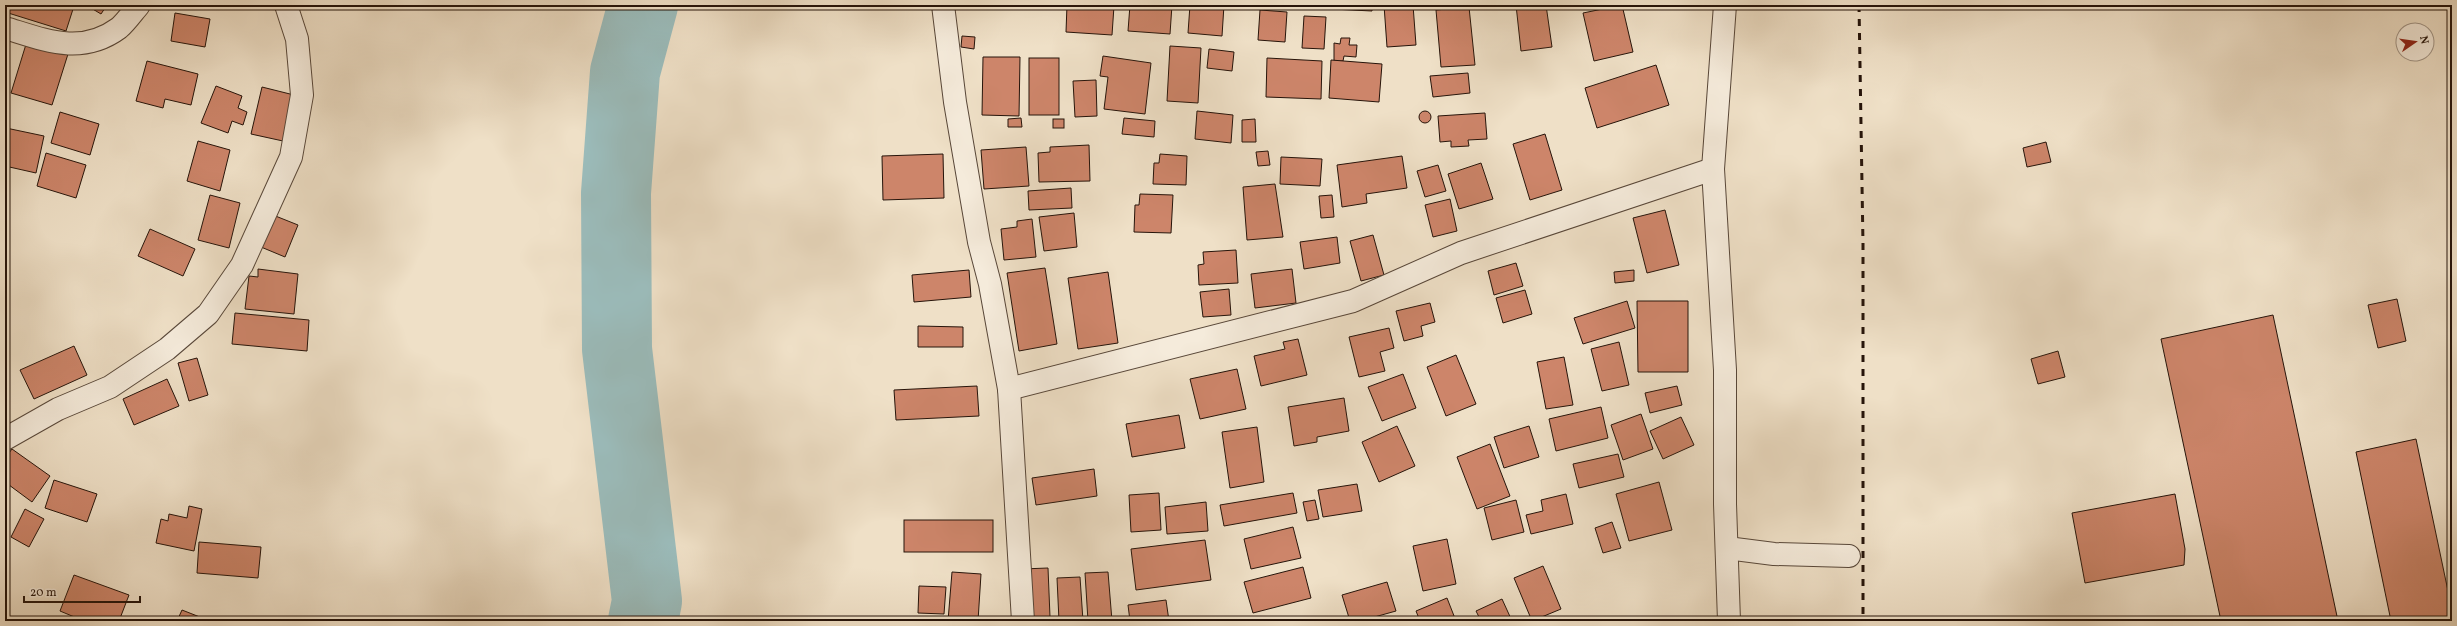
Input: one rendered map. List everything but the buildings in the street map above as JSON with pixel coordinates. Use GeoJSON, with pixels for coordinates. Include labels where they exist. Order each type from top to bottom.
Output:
{"type":"FeatureCollection","features":[{"type":"Feature","properties":{"kind":"street"},"geometry":{"type":"LineString","coordinates":[[5,28],[54,42],[77,45],[100,39],[120,27],[139,5]]}},
{"type":"Feature","properties":{"kind":"street"},"geometry":{"type":"LineString","coordinates":[[5,439],[58,409],[110,387],[167,349],[208,314],[242,265],[291,157],[302,95],[297,39],[286,5]]}},
{"type":"Feature","properties":{"kind":"street"},"geometry":{"type":"LineString","coordinates":[[943,5],[955,102],[979,242],[990,284],[1009,389],[1023,621]]}},
{"type":"Feature","properties":{"kind":"street"},"geometry":{"type":"LineString","coordinates":[[1725,5],[1713,169],[1725,370],[1729,621]]}},
{"type":"Feature","properties":{"kind":"street"},"geometry":{"type":"LineString","coordinates":[[1009,389],[1354,301],[1461,253],[1713,169]]}},
{"type":"Feature","properties":{"kind":"street"},"geometry":{"type":"LineString","coordinates":[[1728,548],[1774,554],[1849,556]]}},
{"type":"Feature","properties":{"kind":"waterway"},"geometry":{"type":"LineString","coordinates":[[643,5],[625,72],[616,193],[617,349],[647,601],[643,621]]}},
{"type":"Feature","properties":{"kind":"railway"},"geometry":{"type":"LineString","coordinates":[[1859,5],[1863,244],[1863,621]]}}]}
